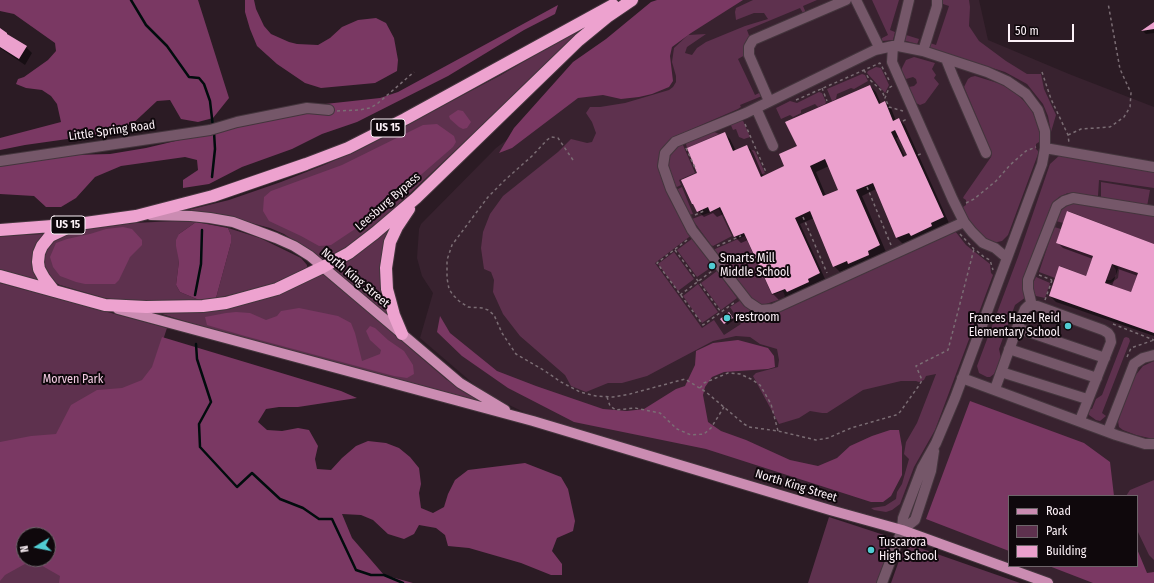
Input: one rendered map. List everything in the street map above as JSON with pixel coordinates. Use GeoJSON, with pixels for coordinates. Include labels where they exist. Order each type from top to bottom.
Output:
{"type":"FeatureCollection","features":[{"type":"Feature","properties":{"kind":"highway","name":"US 15"},"geometry":{"type":"LineString","coordinates":[[0,230],[78,224],[136,216],[213,196],[306,164],[348,148],[405,119],[623,0]]}},
{"type":"Feature","properties":{"kind":"highway","name":"Leesburg Bypass"},"geometry":{"type":"LineString","coordinates":[[0,276],[105,305],[174,308],[203,306],[226,303],[277,289],[349,253],[375,233],[416,198],[579,40],[607,17],[632,0]]}},
{"type":"Feature","properties":{"kind":"highway"},"geometry":{"type":"LineString","coordinates":[[402,334],[394,315],[387,289],[386,268],[390,242],[397,227],[416,198]]}},
{"type":"Feature","properties":{"kind":"highway"},"geometry":{"type":"LineString","coordinates":[[54,291],[39,269],[38,262],[40,249],[50,236],[78,224]]}},
{"type":"Feature","properties":{"kind":"main road","name":"North King Street"},"geometry":{"type":"LineString","coordinates":[[136,216],[190,216],[233,222],[288,244],[310,256],[460,383],[505,410],[533,421]]}},
{"type":"Feature","properties":{"kind":"main road","name":"North King Street"},"geometry":{"type":"LineString","coordinates":[[105,305],[533,421],[830,510],[902,530],[1048,583]]}},
{"type":"Feature","properties":{"kind":"street"},"geometry":{"type":"LineString","coordinates":[[769,101],[749,55],[749,47],[753,40],[846,0]]}},
{"type":"Feature","properties":{"kind":"street"},"geometry":{"type":"LineString","coordinates":[[856,0],[880,49]]}},
{"type":"Feature","properties":{"kind":"street"},"geometry":{"type":"LineString","coordinates":[[909,0],[892,62],[953,200],[960,224],[1007,258]]}},
{"type":"Feature","properties":{"kind":"street"},"geometry":{"type":"LineString","coordinates":[[923,51],[937,6],[937,0]]}},
{"type":"Feature","properties":{"kind":"street"},"geometry":{"type":"LineString","coordinates":[[882,583],[902,530],[903,518],[922,468],[936,443],[962,378],[1042,164],[1046,148],[1045,131],[1043,121],[1038,110],[1026,94],[1007,81],[987,72],[923,51],[896,46],[874,50],[741,115],[675,142],[666,153],[663,166],[671,189],[695,234],[748,302],[760,310],[773,309],[960,224]]}},
{"type":"Feature","properties":{"kind":"street"},"geometry":{"type":"LineString","coordinates":[[946,59],[986,153]]}},
{"type":"Feature","properties":{"kind":"street","name":"Little Spring Road"},"geometry":{"type":"LineString","coordinates":[[0,161],[213,129],[227,124],[307,108],[329,110]]}},
{"type":"Feature","properties":{"kind":"street"},"geometry":{"type":"LineString","coordinates":[[756,108],[773,146]]}},
{"type":"Feature","properties":{"kind":"street"},"geometry":{"type":"LineString","coordinates":[[1046,148],[1154,167]]}},
{"type":"Feature","properties":{"kind":"street"},"geometry":{"type":"LineString","coordinates":[[995,389],[1017,328],[1025,309],[1031,302],[1028,280],[1057,206],[1064,201],[1073,198],[1154,211]]}},
{"type":"Feature","properties":{"kind":"street"},"geometry":{"type":"LineString","coordinates":[[1031,302],[1044,309],[1108,333],[1110,336],[1111,342],[1080,420]]}},
{"type":"Feature","properties":{"kind":"street"},"geometry":{"type":"LineString","coordinates":[[1017,328],[1105,358]]}},
{"type":"Feature","properties":{"kind":"street"},"geometry":{"type":"LineString","coordinates":[[1009,350],[1097,378]]}},
{"type":"Feature","properties":{"kind":"street"},"geometry":{"type":"LineString","coordinates":[[1108,431],[1134,364],[1143,358],[1154,355]]}},
{"type":"Feature","properties":{"kind":"street"},"geometry":{"type":"LineString","coordinates":[[1001,372],[1087,400]]}},
{"type":"Feature","properties":{"kind":"street"},"geometry":{"type":"LineString","coordinates":[[962,378],[1145,444],[1154,444]]}},
{"type":"Feature","properties":{"kind":"path"},"geometry":{"type":"LineString","coordinates":[[1068,135],[1081,129],[1110,127],[1124,117],[1130,107],[1131,93],[1120,69],[1108,3]]}},
{"type":"Feature","properties":{"kind":"path"},"geometry":{"type":"LineString","coordinates":[[789,99],[797,100],[880,63],[895,92]]}},
{"type":"Feature","properties":{"kind":"path"},"geometry":{"type":"LineString","coordinates":[[864,70],[870,83]]}},
{"type":"Feature","properties":{"kind":"path"},"geometry":{"type":"LineString","coordinates":[[329,110],[351,111],[370,108],[385,99],[414,72]]}},
{"type":"Feature","properties":{"kind":"path"},"geometry":{"type":"LineString","coordinates":[[1042,72],[1051,99],[1068,135],[1068,152]]}},
{"type":"Feature","properties":{"kind":"path"},"geometry":{"type":"LineString","coordinates":[[869,79],[882,91],[889,106],[903,111]]}},
{"type":"Feature","properties":{"kind":"path"},"geometry":{"type":"LineString","coordinates":[[885,98],[889,88],[892,86]]}},
{"type":"Feature","properties":{"kind":"path"},"geometry":{"type":"LineString","coordinates":[[822,88],[827,101]]}},
{"type":"Feature","properties":{"kind":"path"},"geometry":{"type":"LineString","coordinates":[[900,105],[907,119],[903,121]]}},
{"type":"Feature","properties":{"kind":"path"},"geometry":{"type":"LineString","coordinates":[[741,115],[766,172]]}},
{"type":"Feature","properties":{"kind":"path"},"geometry":{"type":"LineString","coordinates":[[573,160],[558,138],[551,138],[547,140],[488,197],[452,245],[447,260],[447,278],[449,289],[459,301],[468,307],[488,310],[494,315],[502,333],[516,354],[580,392],[596,396],[607,397],[630,394],[685,379],[700,388],[749,427],[778,430],[810,439],[822,440],[851,428],[896,415],[900,412],[922,380],[916,366],[948,350],[974,249]]}},
{"type":"Feature","properties":{"kind":"path"},"geometry":{"type":"LineString","coordinates":[[683,139],[696,170]]}},
{"type":"Feature","properties":{"kind":"path"},"geometry":{"type":"LineString","coordinates":[[962,203],[966,203],[974,199],[996,181],[1010,165],[1026,151],[1036,147],[1046,148]]}},
{"type":"Feature","properties":{"kind":"path"},"geometry":{"type":"LineString","coordinates":[[918,155],[923,153],[926,159]]}},
{"type":"Feature","properties":{"kind":"path"},"geometry":{"type":"LineString","coordinates":[[867,187],[895,254]]}},
{"type":"Feature","properties":{"kind":"path"},"geometry":{"type":"LineString","coordinates":[[686,219],[706,210]]}},
{"type":"Feature","properties":{"kind":"path"},"geometry":{"type":"LineString","coordinates":[[802,217],[831,282]]}},
{"type":"Feature","properties":{"kind":"path"},"geometry":{"type":"LineString","coordinates":[[960,224],[962,237],[974,249],[990,260],[994,271]]}},
{"type":"Feature","properties":{"kind":"path"},"geometry":{"type":"LineString","coordinates":[[695,234],[656,263],[703,325],[744,296]]}},
{"type":"Feature","properties":{"kind":"path"},"geometry":{"type":"LineString","coordinates":[[708,250],[741,236]]}},
{"type":"Feature","properties":{"kind":"path"},"geometry":{"type":"LineString","coordinates":[[675,250],[721,312]]}},
{"type":"Feature","properties":{"kind":"path"},"geometry":{"type":"LineString","coordinates":[[680,295],[720,266]]}},
{"type":"Feature","properties":{"kind":"path"},"geometry":{"type":"LineString","coordinates":[[1031,272],[1053,280],[1046,300],[1039,298],[1031,302]]}},
{"type":"Feature","properties":{"kind":"path"},"geometry":{"type":"LineString","coordinates":[[1112,324],[1154,340]]}},
{"type":"Feature","properties":{"kind":"path"},"geometry":{"type":"LineString","coordinates":[[700,388],[704,383],[728,373],[740,374],[751,379],[760,385],[769,399],[778,430]]}},
{"type":"Feature","properties":{"kind":"path"},"geometry":{"type":"LineString","coordinates":[[607,397],[610,406],[616,410],[635,408],[660,413],[677,429],[691,435],[704,434],[711,428],[724,407]]}},
{"type":"Feature","properties":{"kind":"shaded area"},"geometry":{"type":"Polygon","coordinates":[[[0,0],[198,0],[229,98],[213,118],[198,122],[181,119],[170,100],[157,101],[128,128],[110,133],[0,150],[0,138],[61,122],[57,104],[51,96],[42,90],[26,88],[16,84],[18,79],[24,77],[48,60],[56,51],[55,43],[14,14],[0,11],[0,0]]]}},
{"type":"Feature","properties":{"kind":"shaded area"},"geometry":{"type":"Polygon","coordinates":[[[245,0],[254,0],[256,9],[264,26],[271,34],[297,44],[318,45],[330,38],[342,27],[358,20],[376,18],[386,23],[394,38],[398,60],[397,71],[375,83],[321,88],[305,83],[277,64],[257,46],[245,12],[245,0]]]}},
{"type":"Feature","properties":{"kind":"shaded area"},"geometry":{"type":"Polygon","coordinates":[[[657,0],[743,0],[672,47],[670,56],[673,81],[669,87],[652,94],[639,97],[621,99],[603,95],[578,98],[512,148],[499,153],[514,128],[573,62],[606,39],[651,2],[657,0]]]}},
{"type":"Feature","properties":{"kind":"shaded area","name":"Smarts Mill Middle School"},"geometry":{"type":"Polygon","coordinates":[[[734,0],[979,0],[988,40],[1069,74],[1154,107],[1154,583],[1039,583],[902,530],[542,421],[499,400],[476,386],[420,338],[433,293],[422,276],[417,258],[419,229],[421,224],[496,148],[565,96],[647,47],[734,0]]]}},
{"type":"Feature","properties":{"kind":"shaded area"},"geometry":{"type":"Polygon","coordinates":[[[558,5],[555,14],[524,30],[448,76],[357,122],[322,134],[292,149],[242,167],[209,184],[183,188],[183,180],[198,170],[197,160],[185,157],[121,166],[95,177],[76,198],[61,207],[46,207],[34,196],[0,194],[0,166],[32,159],[72,155],[110,154],[146,148],[325,104],[380,98],[398,92],[558,5]]]}},
{"type":"Feature","properties":{"kind":"shaded area"},"geometry":{"type":"Polygon","coordinates":[[[458,110],[463,111],[471,122],[467,128],[463,129],[459,127],[450,119],[449,116],[458,110]]]}},
{"type":"Feature","properties":{"kind":"shaded area"},"geometry":{"type":"Polygon","coordinates":[[[437,124],[454,136],[456,142],[453,147],[400,193],[355,229],[331,245],[319,246],[269,221],[263,211],[264,197],[271,191],[342,165],[423,125],[437,124]]]}},
{"type":"Feature","properties":{"kind":"shaded area"},"geometry":{"type":"Polygon","coordinates":[[[196,222],[228,228],[231,235],[231,243],[216,298],[199,300],[180,292],[176,285],[179,261],[176,240],[179,234],[196,222]]]}},
{"type":"Feature","properties":{"kind":"shaded area"},"geometry":{"type":"Polygon","coordinates":[[[123,227],[132,229],[142,240],[142,245],[130,257],[119,280],[115,284],[85,284],[76,282],[60,276],[53,267],[50,257],[56,243],[106,229],[123,227]]]}},
{"type":"Feature","properties":{"kind":"shaded area"},"geometry":{"type":"Polygon","coordinates":[[[299,308],[338,316],[351,323],[362,361],[380,354],[381,350],[370,340],[366,331],[370,326],[375,328],[388,340],[404,351],[413,365],[414,374],[407,378],[394,376],[245,336],[207,325],[205,317],[236,312],[250,313],[266,320],[277,316],[281,311],[299,308]]]}},
{"type":"Feature","properties":{"kind":"shaded area"},"geometry":{"type":"Polygon","coordinates":[[[440,316],[450,333],[497,371],[603,409],[627,411],[644,409],[676,389],[685,386],[695,365],[696,351],[713,343],[738,340],[768,348],[774,356],[775,367],[768,369],[724,372],[712,377],[705,387],[703,395],[708,422],[721,431],[746,440],[790,460],[818,466],[837,458],[850,446],[872,436],[890,430],[899,430],[902,447],[902,475],[891,496],[883,502],[871,502],[706,449],[574,422],[508,388],[462,356],[437,332],[440,316]]]}},
{"type":"Feature","properties":{"kind":"shaded area"},"geometry":{"type":"Polygon","coordinates":[[[162,337],[341,391],[357,398],[298,407],[266,409],[258,422],[267,430],[282,431],[298,428],[309,430],[318,446],[315,459],[317,469],[331,470],[356,446],[368,441],[386,443],[399,448],[410,457],[419,468],[421,484],[419,493],[421,508],[433,513],[444,507],[448,494],[455,480],[468,470],[525,463],[561,477],[568,489],[575,521],[573,531],[557,538],[552,551],[562,564],[562,575],[551,575],[521,563],[469,548],[448,546],[445,535],[436,528],[419,525],[414,534],[404,539],[388,534],[373,520],[361,515],[342,514],[352,538],[384,575],[413,583],[59,583],[60,576],[44,567],[56,567],[56,527],[16,527],[16,567],[19,567],[5,575],[0,581],[0,442],[31,436],[56,434],[71,405],[97,390],[122,388],[142,380],[152,367],[162,337]]]}},
{"type":"Feature","properties":{"kind":"shaded area"},"geometry":{"type":"Polygon","coordinates":[[[970,401],[1084,443],[1110,462],[1114,495],[1008,495],[1008,551],[926,519],[970,401]]]}},
{"type":"Feature","properties":{"kind":"shaded area"},"geometry":{"type":"Polygon","coordinates":[[[1138,551],[1147,573],[1154,572],[1154,583],[1093,583],[1052,567],[1138,567],[1138,551]]]}},
{"type":"Feature","properties":{"kind":"green space"},"geometry":{"type":"Polygon","coordinates":[[[753,0],[817,0],[803,6],[806,13],[803,13],[800,8],[747,30],[750,38],[745,44],[745,55],[738,59],[755,95],[761,92],[762,96],[740,105],[741,107],[738,109],[676,136],[666,144],[661,154],[693,234],[655,263],[702,328],[714,320],[724,335],[741,324],[730,307],[741,300],[758,312],[955,231],[966,245],[990,264],[991,273],[993,275],[935,430],[914,467],[900,504],[892,510],[886,512],[871,508],[885,506],[896,499],[897,492],[902,484],[909,459],[904,454],[906,442],[917,423],[936,374],[926,376],[924,380],[919,382],[901,381],[863,390],[827,413],[810,411],[799,418],[779,424],[753,376],[756,373],[778,367],[779,360],[777,349],[760,344],[750,337],[736,336],[713,341],[647,376],[622,383],[608,383],[586,392],[571,386],[565,375],[520,336],[503,314],[493,292],[494,280],[491,272],[484,269],[481,248],[483,232],[490,214],[503,196],[558,152],[571,139],[587,143],[592,142],[596,133],[592,122],[586,113],[590,107],[625,103],[669,90],[676,82],[672,62],[674,48],[688,35],[706,34],[687,47],[685,53],[692,55],[697,48],[706,42],[745,26],[768,19],[764,13],[754,13],[736,20],[736,8],[753,0]]]}},
{"type":"Feature","properties":{"kind":"green space"},"geometry":{"type":"Polygon","coordinates":[[[872,0],[899,0],[890,30],[895,32],[893,40],[882,41],[882,38],[888,35],[872,0]]]}},
{"type":"Feature","properties":{"kind":"green space"},"geometry":{"type":"Polygon","coordinates":[[[943,0],[969,0],[969,26],[979,41],[1027,74],[1041,74],[1044,89],[1056,115],[1051,132],[1048,116],[1043,104],[1027,84],[1005,72],[929,48],[930,43],[936,45],[949,6],[943,4],[943,0]]]}},
{"type":"Feature","properties":{"kind":"green space"},"geometry":{"type":"Polygon","coordinates":[[[606,13],[529,81],[388,214],[344,249],[324,261],[320,260],[284,234],[270,228],[221,215],[188,210],[229,200],[281,182],[362,148],[501,75],[606,13]]]}},
{"type":"Feature","properties":{"kind":"green space"},"geometry":{"type":"Polygon","coordinates":[[[906,35],[919,39],[917,44],[904,40],[906,35]]]}},
{"type":"Feature","properties":{"kind":"green space"},"geometry":{"type":"Polygon","coordinates":[[[914,57],[935,63],[932,69],[936,75],[934,78],[939,84],[925,103],[920,105],[916,103],[909,87],[914,86],[917,83],[916,79],[913,77],[906,79],[902,72],[902,68],[906,60],[914,57]]]}},
{"type":"Feature","properties":{"kind":"green space"},"geometry":{"type":"Polygon","coordinates":[[[876,67],[881,68],[889,85],[885,93],[867,73],[876,67]]]}},
{"type":"Feature","properties":{"kind":"green space"},"geometry":{"type":"Polygon","coordinates":[[[862,74],[865,75],[868,81],[854,89],[851,88],[837,94],[836,99],[832,101],[827,89],[862,74]]]}},
{"type":"Feature","properties":{"kind":"green space"},"geometry":{"type":"Polygon","coordinates":[[[975,76],[1001,84],[1015,92],[1031,109],[1039,130],[1039,142],[1036,144],[1038,154],[1008,235],[1002,241],[993,243],[988,242],[972,227],[963,207],[966,205],[966,200],[963,198],[964,196],[991,157],[992,153],[964,87],[968,79],[975,76]]]}},
{"type":"Feature","properties":{"kind":"green space"},"geometry":{"type":"Polygon","coordinates":[[[819,92],[822,93],[826,102],[825,104],[818,107],[815,104],[801,110],[801,113],[793,117],[790,115],[781,119],[776,108],[790,101],[797,103],[819,92]]]}},
{"type":"Feature","properties":{"kind":"green space"},"geometry":{"type":"Polygon","coordinates":[[[741,116],[750,137],[744,139],[739,137],[736,129],[733,130],[730,123],[741,116]]]}},
{"type":"Feature","properties":{"kind":"green space"},"geometry":{"type":"Polygon","coordinates":[[[710,130],[719,134],[687,148],[687,140],[710,130]]]}},
{"type":"Feature","properties":{"kind":"green space"},"geometry":{"type":"Polygon","coordinates":[[[680,144],[683,145],[695,173],[679,180],[681,185],[677,187],[675,186],[667,163],[669,156],[680,144]]]}},
{"type":"Feature","properties":{"kind":"green space"},"geometry":{"type":"Polygon","coordinates":[[[750,151],[755,151],[765,173],[760,175],[750,151]]]}},
{"type":"Feature","properties":{"kind":"green space"},"geometry":{"type":"Polygon","coordinates":[[[1060,155],[1154,171],[1154,188],[1099,180],[1098,196],[1068,193],[1059,197],[1053,206],[1026,297],[1015,305],[999,349],[1001,358],[994,374],[987,377],[979,373],[977,366],[1018,257],[1050,164],[1060,155]]]}},
{"type":"Feature","properties":{"kind":"green space"},"geometry":{"type":"Polygon","coordinates":[[[1101,182],[1150,190],[1146,212],[1154,214],[1154,244],[1068,211],[1063,223],[1056,221],[1062,208],[1069,202],[1101,205],[1101,182]]]}},
{"type":"Feature","properties":{"kind":"green space"},"geometry":{"type":"Polygon","coordinates":[[[682,187],[693,214],[689,215],[678,191],[678,189],[682,187]]]}},
{"type":"Feature","properties":{"kind":"green space"},"geometry":{"type":"Polygon","coordinates":[[[719,209],[732,236],[713,246],[692,219],[719,209]]]}},
{"type":"Feature","properties":{"kind":"green space"},"geometry":{"type":"Polygon","coordinates":[[[395,220],[384,244],[380,266],[381,288],[390,319],[331,267],[395,220]]]}},
{"type":"Feature","properties":{"kind":"green space"},"geometry":{"type":"Polygon","coordinates":[[[175,221],[196,222],[179,234],[179,261],[176,285],[180,292],[199,300],[166,302],[125,301],[104,298],[56,283],[45,268],[44,254],[50,243],[67,232],[134,223],[175,221]]]}},
{"type":"Feature","properties":{"kind":"green space"},"geometry":{"type":"Polygon","coordinates":[[[1054,227],[1061,229],[1056,243],[1093,256],[1086,276],[1060,266],[1055,278],[1039,272],[1054,227]]]}},
{"type":"Feature","properties":{"kind":"green space"},"geometry":{"type":"Polygon","coordinates":[[[228,228],[260,238],[301,258],[307,265],[307,269],[280,282],[259,289],[216,298],[231,243],[231,235],[228,228]]]}},
{"type":"Feature","properties":{"kind":"green space"},"geometry":{"type":"Polygon","coordinates":[[[43,234],[40,239],[39,282],[0,271],[0,236],[43,234]]]}},
{"type":"Feature","properties":{"kind":"green space"},"geometry":{"type":"Polygon","coordinates":[[[745,236],[772,295],[783,291],[785,296],[784,298],[766,304],[760,304],[749,298],[715,251],[715,249],[745,236]]]}},
{"type":"Feature","properties":{"kind":"green space"},"geometry":{"type":"Polygon","coordinates":[[[693,238],[713,266],[697,277],[677,250],[693,238]]]}},
{"type":"Feature","properties":{"kind":"green space"},"geometry":{"type":"Polygon","coordinates":[[[674,252],[694,279],[678,291],[658,264],[674,252]]]}},
{"type":"Feature","properties":{"kind":"green space"},"geometry":{"type":"Polygon","coordinates":[[[1112,264],[1116,270],[1116,276],[1111,280],[1106,280],[1112,264]]]}},
{"type":"Feature","properties":{"kind":"green space"},"geometry":{"type":"Polygon","coordinates":[[[1117,266],[1138,273],[1131,292],[1105,283],[1111,283],[1118,278],[1119,270],[1117,266]]]}},
{"type":"Feature","properties":{"kind":"green space"},"geometry":{"type":"Polygon","coordinates":[[[717,271],[737,298],[721,310],[701,283],[717,271]]]}},
{"type":"Feature","properties":{"kind":"green space"},"geometry":{"type":"Polygon","coordinates":[[[322,272],[446,379],[489,406],[162,314],[189,311],[322,272]]]}},
{"type":"Feature","properties":{"kind":"green space"},"geometry":{"type":"Polygon","coordinates":[[[1036,277],[1050,283],[1045,298],[1036,296],[1033,290],[1032,285],[1036,277]]]}},
{"type":"Feature","properties":{"kind":"green space","name":"Morven Park"},"geometry":{"type":"Polygon","coordinates":[[[0,283],[167,328],[83,583],[0,583],[0,283]]]}},
{"type":"Feature","properties":{"kind":"green space"},"geometry":{"type":"Polygon","coordinates":[[[698,284],[718,312],[702,323],[683,296],[698,284]]]}},
{"type":"Feature","properties":{"kind":"green space"},"geometry":{"type":"Polygon","coordinates":[[[1124,338],[1129,338],[1130,341],[1102,413],[1106,416],[1100,421],[1096,420],[1089,415],[1088,408],[1092,409],[1096,399],[1102,395],[1124,338]]]}},
{"type":"Feature","properties":{"kind":"green space"},"geometry":{"type":"Polygon","coordinates":[[[1154,361],[1154,438],[1149,438],[1123,430],[1119,427],[1118,421],[1135,376],[1143,366],[1154,361]]]}},
{"type":"Feature","properties":{"kind":"green space"},"geometry":{"type":"Polygon","coordinates":[[[1154,480],[1154,560],[1149,555],[1138,532],[1138,495],[1127,495],[1130,490],[1154,480]]]}},
{"type":"Feature","properties":{"kind":"green space"},"geometry":{"type":"Polygon","coordinates":[[[829,517],[884,535],[890,548],[877,583],[808,583],[829,517]]]}},
{"type":"Feature","properties":{"kind":"green space"},"geometry":{"type":"Polygon","coordinates":[[[910,547],[917,547],[1020,583],[891,583],[901,555],[910,547]]]}},
{"type":"Feature","properties":{"kind":"building"},"geometry":{"type":"Polygon","coordinates":[[[1154,22],[1154,29],[1141,31],[1154,22]]]}},
{"type":"Feature","properties":{"kind":"building"},"geometry":{"type":"Polygon","coordinates":[[[0,28],[27,46],[19,59],[0,47],[0,28]]]}},
{"type":"Feature","properties":{"kind":"building","name":"Smarts Mill Middle School"},"geometry":{"type":"Polygon","coordinates":[[[870,85],[879,104],[885,101],[893,121],[899,118],[944,217],[931,223],[932,226],[911,236],[909,233],[896,238],[873,183],[856,190],[880,245],[868,251],[869,255],[848,264],[847,261],[833,267],[810,211],[795,218],[820,273],[808,279],[809,282],[787,292],[785,289],[772,294],[744,233],[734,237],[720,207],[710,212],[708,207],[697,212],[681,180],[697,173],[687,148],[725,132],[733,151],[747,145],[761,177],[784,166],[779,154],[797,146],[785,122],[870,85]],[[895,130],[891,132],[903,157],[907,155],[895,130]],[[825,159],[810,166],[823,196],[838,190],[825,159]]]}},
{"type":"Feature","properties":{"kind":"building","name":"Frances Hazel Reid Elementary School"},"geometry":{"type":"Polygon","coordinates":[[[1067,211],[1154,244],[1154,333],[1049,296],[1059,266],[1086,276],[1093,256],[1056,243],[1067,211]],[[1112,264],[1105,283],[1131,292],[1138,273],[1112,264]]]}},
{"type":"Feature","properties":{"kind":"building","name":"restroom"},"geometry":{"type":"Polygon","coordinates":[[[729,312],[733,318],[724,324],[720,319],[729,312]]]}},
{"type":"Feature","properties":{"kind":"waterway"},"geometry":{"type":"LineString","coordinates":[[131,0],[146,25],[167,46],[189,77],[199,78],[204,84],[210,101],[213,127]]}},
{"type":"Feature","properties":{"kind":"waterway"},"geometry":{"type":"LineString","coordinates":[[212,177],[215,149],[214,132]]}},
{"type":"Feature","properties":{"kind":"waterway"},"geometry":{"type":"LineString","coordinates":[[195,295],[201,264],[202,230]]}},
{"type":"Feature","properties":{"kind":"waterway"},"geometry":{"type":"LineString","coordinates":[[196,344],[197,359],[211,402],[199,424],[200,447],[237,487],[252,473],[280,499],[303,508],[319,519],[332,519],[356,570],[371,575],[384,575],[403,583]]}},
{"type":"Feature","properties":{"kind":"place","name":"Smarts Mill Middle School"},"geometry":{"type":"Point","coordinates":[712,266]}},
{"type":"Feature","properties":{"kind":"place","name":"restroom"},"geometry":{"type":"Point","coordinates":[727,318]}},
{"type":"Feature","properties":{"kind":"place","name":"Frances Hazel Reid Elementary School"},"geometry":{"type":"Point","coordinates":[1068,326]}},
{"type":"Feature","properties":{"kind":"place","name":"Tuscarora High School"},"geometry":{"type":"Point","coordinates":[871,550]}}]}
